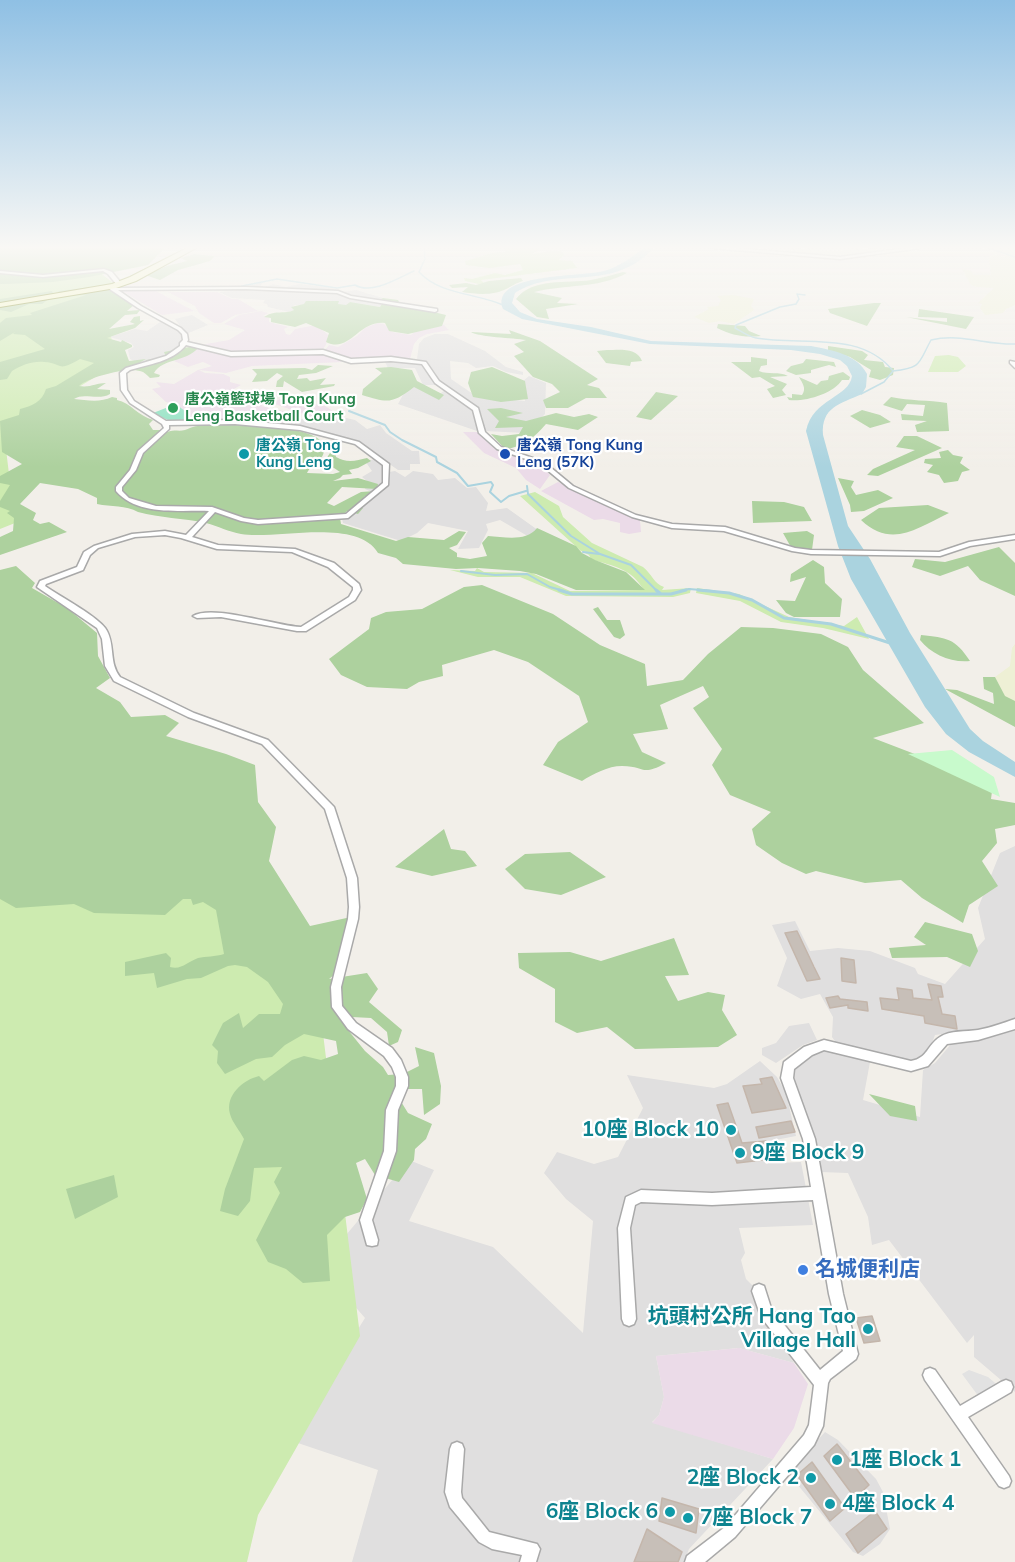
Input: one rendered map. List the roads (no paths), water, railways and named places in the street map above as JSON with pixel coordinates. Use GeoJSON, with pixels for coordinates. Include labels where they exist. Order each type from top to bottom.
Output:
{"type":"FeatureCollection","features":[{"type":"Feature","properties":{"kind":"street"},"geometry":{"type":"LineString","coordinates":[[165,423],[167,428],[140,452],[133,470],[119,491],[127,499],[156,508],[214,510],[249,521],[310,520],[348,516],[385,486],[387,466],[372,452],[357,443],[300,428],[235,422],[165,423],[132,402],[124,390],[122,375],[128,369],[171,356],[183,343],[184,336],[179,326],[168,321]]}},
{"type":"Feature","properties":{"kind":"street"},"geometry":{"type":"LineString","coordinates":[[183,343],[231,354],[323,352],[351,361],[377,359],[418,361],[427,365],[437,382],[476,409],[485,437],[505,451],[542,463],[571,487],[654,523],[725,529],[802,551],[940,554],[969,544],[1015,537]]}},
{"type":"Feature","properties":{"kind":"street"},"geometry":{"type":"LineString","coordinates":[[187,538],[214,510]]}},
{"type":"Feature","properties":{"kind":"street"},"geometry":{"type":"LineString","coordinates":[[197,616],[221,615],[285,629],[303,629],[352,598],[357,590],[356,586],[331,565],[302,553],[286,549],[226,548],[202,544],[165,533],[146,533],[103,544],[90,551],[80,568],[43,583],[41,587],[100,626],[106,634],[106,654],[110,672],[117,679],[191,715],[265,742],[329,807],[352,878],[354,907],[336,987],[337,1007],[352,1026],[388,1052],[397,1064],[402,1077],[402,1086],[392,1110],[387,1165],[366,1220],[372,1240]]}},
{"type":"Feature","properties":{"kind":"street"},"geometry":{"type":"LineString","coordinates":[[693,1562],[730,1532],[809,1440],[816,1426],[820,1383],[825,1374],[851,1354],[836,1294],[810,1139],[787,1078],[788,1066],[796,1058],[824,1045],[911,1066],[920,1065],[927,1061],[945,1039],[978,1035],[1015,1024]]}},
{"type":"Feature","properties":{"kind":"street"},"geometry":{"type":"LineString","coordinates":[[629,1319],[624,1228],[630,1201],[640,1196],[712,1199],[819,1193]]}},
{"type":"Feature","properties":{"kind":"street"},"geometry":{"type":"LineString","coordinates":[[759,1291],[765,1312],[820,1383]]}},
{"type":"Feature","properties":{"kind":"street"},"geometry":{"type":"LineString","coordinates":[[930,1375],[1004,1481]]}},
{"type":"Feature","properties":{"kind":"street"},"geometry":{"type":"LineString","coordinates":[[958,1415],[1006,1388]]}},
{"type":"Feature","properties":{"kind":"street"},"geometry":{"type":"LineString","coordinates":[[457,1449],[453,1492],[455,1502],[484,1537],[492,1541],[532,1549],[528,1562]]}},
{"type":"Feature","properties":{"kind":"water"},"geometry":{"type":"Polygon","coordinates":[[[532,321],[550,321],[591,327],[651,341],[811,346],[843,354],[863,367],[867,374],[866,387],[862,394],[839,404],[829,412],[823,426],[823,435],[848,526],[870,559],[910,633],[970,729],[983,741],[1015,762],[1015,777],[969,752],[946,734],[925,707],[851,579],[838,546],[806,431],[816,412],[845,389],[849,383],[852,376],[847,366],[840,360],[820,354],[791,350],[650,344],[532,321]]]}},
{"type":"Feature","properties":{"kind":"waterway"},"geometry":{"type":"LineString","coordinates":[[746,321],[736,325],[735,328],[756,338],[847,345],[880,358],[893,371]]}},
{"type":"Feature","properties":{"kind":"waterway"},"geometry":{"type":"LineString","coordinates":[[893,371],[909,368],[918,363],[931,340],[963,338],[1015,344]]}},
{"type":"Feature","properties":{"kind":"waterway"},"geometry":{"type":"LineString","coordinates":[[861,394],[884,382],[893,371]]}},
{"type":"Feature","properties":{"kind":"waterway"},"geometry":{"type":"LineString","coordinates":[[349,411],[385,425],[390,432],[402,440],[436,457],[437,462],[457,473],[468,486],[491,482],[493,485],[490,492],[501,502],[509,496],[526,491]]}},
{"type":"Feature","properties":{"kind":"waterway"},"geometry":{"type":"LineString","coordinates":[[527,486],[528,494],[571,536],[600,554],[631,565],[656,590]]}},
{"type":"Feature","properties":{"kind":"waterway"},"geometry":{"type":"LineString","coordinates":[[583,552],[599,554]]}},
{"type":"Feature","properties":{"kind":"waterway"},"geometry":{"type":"LineString","coordinates":[[461,571],[495,575],[527,574],[550,587],[564,591]]}},
{"type":"Feature","properties":{"kind":"waterway"},"geometry":{"type":"LineString","coordinates":[[680,591],[689,589],[713,591]]}},
{"type":"Feature","properties":{"kind":"waterway"},"geometry":{"type":"LineString","coordinates":[[559,590],[572,594],[661,594]]}},
{"type":"Feature","properties":{"kind":"waterway"},"geometry":{"type":"LineString","coordinates":[[656,590],[661,594]]}},
{"type":"Feature","properties":{"kind":"waterway"},"geometry":{"type":"LineString","coordinates":[[661,594],[686,590]]}},
{"type":"Feature","properties":{"kind":"waterway"},"geometry":{"type":"LineString","coordinates":[[698,590],[729,593],[752,600],[784,618],[831,624],[890,643]]}},
{"type":"Feature","properties":{"kind":"place","name":"唐公嶺籃球場 Tong Kung Leng Basketball Court"},"geometry":{"type":"Point","coordinates":[173,408]}},
{"type":"Feature","properties":{"kind":"place","name":"唐公嶺 Tong Kung Leng"},"geometry":{"type":"Point","coordinates":[244,454]}},
{"type":"Feature","properties":{"kind":"place","name":"唐公嶺 Tong Kung Leng (57K)"},"geometry":{"type":"Point","coordinates":[505,454]}},
{"type":"Feature","properties":{"kind":"place","name":"10座 Block 10"},"geometry":{"type":"Point","coordinates":[731,1130]}},
{"type":"Feature","properties":{"kind":"place","name":"9座 Block 9"},"geometry":{"type":"Point","coordinates":[740,1153]}},
{"type":"Feature","properties":{"kind":"place","name":"名城便利店"},"geometry":{"type":"Point","coordinates":[803,1270]}},
{"type":"Feature","properties":{"kind":"place","name":"坑頭村公所 Hang Tao Village Hall"},"geometry":{"type":"Point","coordinates":[868,1329]}},
{"type":"Feature","properties":{"kind":"place","name":"1座 Block 1"},"geometry":{"type":"Point","coordinates":[837,1460]}},
{"type":"Feature","properties":{"kind":"place","name":"2座 Block 2"},"geometry":{"type":"Point","coordinates":[811,1478]}},
{"type":"Feature","properties":{"kind":"place","name":"4座 Block 4"},"geometry":{"type":"Point","coordinates":[830,1504]}},
{"type":"Feature","properties":{"kind":"place","name":"6座 Block 6"},"geometry":{"type":"Point","coordinates":[670,1512]}},
{"type":"Feature","properties":{"kind":"place","name":"7座 Block 7"},"geometry":{"type":"Point","coordinates":[688,1518]}}]}
